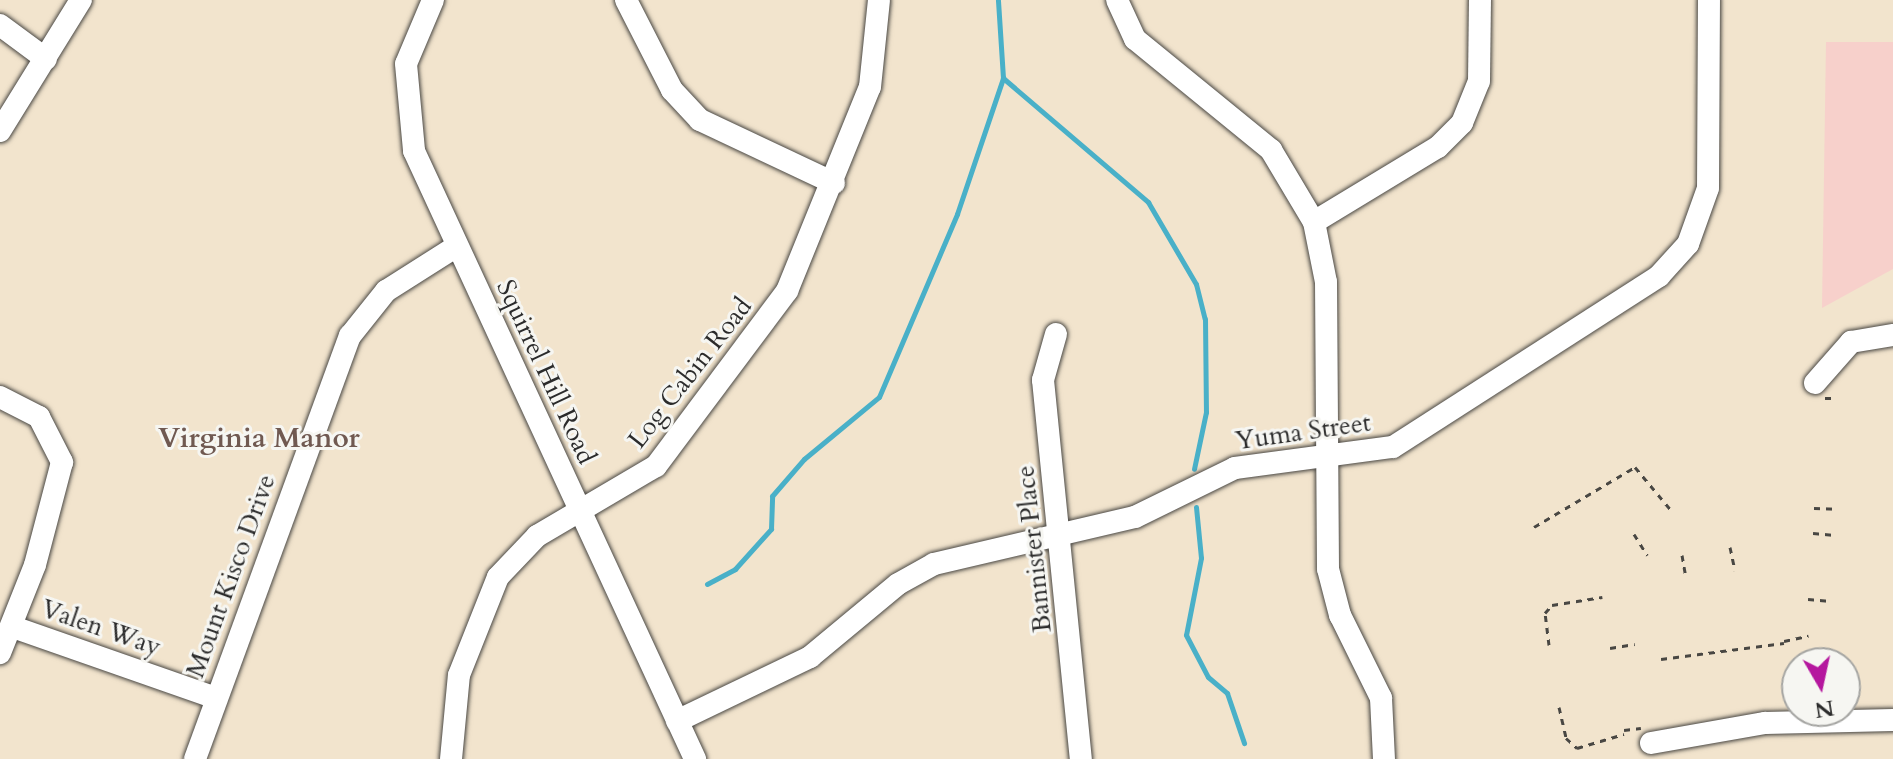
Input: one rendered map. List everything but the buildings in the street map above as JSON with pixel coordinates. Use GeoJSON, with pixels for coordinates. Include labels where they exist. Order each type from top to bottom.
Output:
{"type":"FeatureCollection","features":[{"type":"Feature","properties":{"kind":"street"},"geometry":{"type":"LineString","coordinates":[[0,131],[81,0]]}},
{"type":"Feature","properties":{"kind":"street","name":"Squirrel Hill Road"},"geometry":{"type":"LineString","coordinates":[[433,0],[410,52],[405,108],[414,151],[695,759]]}},
{"type":"Feature","properties":{"kind":"street"},"geometry":{"type":"LineString","coordinates":[[626,0],[672,90],[700,120],[834,183]]}},
{"type":"Feature","properties":{"kind":"street","name":"Log Cabin Road"},"geometry":{"type":"LineString","coordinates":[[451,759],[459,675],[489,591],[526,546],[580,512],[631,486],[677,443],[781,301],[834,183],[870,87],[879,0]]}},
{"type":"Feature","properties":{"kind":"street"},"geometry":{"type":"LineString","coordinates":[[1117,0],[1135,39],[1271,150],[1314,222],[1326,282],[1332,593],[1381,698],[1384,759]]}},
{"type":"Feature","properties":{"kind":"street"},"geometry":{"type":"LineString","coordinates":[[1314,222],[1438,147],[1462,123],[1479,81],[1480,0]]}},
{"type":"Feature","properties":{"kind":"street","name":"Yuma Street"},"geometry":{"type":"LineString","coordinates":[[677,721],[810,657],[898,584],[934,564],[1135,517],[1235,468],[1393,447],[1418,434],[1673,263],[1699,223],[1708,188],[1709,0]]}},
{"type":"Feature","properties":{"kind":"street"},"geometry":{"type":"LineString","coordinates":[[0,25],[46,59]]}},
{"type":"Feature","properties":{"kind":"street","name":"Mount Kisco Drive"},"geometry":{"type":"LineString","coordinates":[[195,759],[350,336],[386,291],[457,246]]}},
{"type":"Feature","properties":{"kind":"street","name":"Bannister Place"},"geometry":{"type":"LineString","coordinates":[[1056,334],[1043,380],[1081,759]]}},
{"type":"Feature","properties":{"kind":"street"},"geometry":{"type":"LineString","coordinates":[[1815,383],[1851,342],[1893,335]]}},
{"type":"Feature","properties":{"kind":"street"},"geometry":{"type":"LineString","coordinates":[[0,397],[39,417],[62,462],[13,627],[0,653]]}},
{"type":"Feature","properties":{"kind":"street","name":"Valen Way"},"geometry":{"type":"LineString","coordinates":[[13,627],[216,698]]}},
{"type":"Feature","properties":{"kind":"street"},"geometry":{"type":"LineString","coordinates":[[1651,743],[1765,723],[1893,720]]}},
{"type":"Feature","properties":{"kind":"path"},"geometry":{"type":"LineString","coordinates":[[1534,527],[1635,467],[1671,510]]}},
{"type":"Feature","properties":{"kind":"path"},"geometry":{"type":"LineString","coordinates":[[1814,508],[1837,509]]}},
{"type":"Feature","properties":{"kind":"path"},"geometry":{"type":"LineString","coordinates":[[1813,533],[1835,535]]}},
{"type":"Feature","properties":{"kind":"path"},"geometry":{"type":"LineString","coordinates":[[1634,534],[1647,555]]}},
{"type":"Feature","properties":{"kind":"path"},"geometry":{"type":"LineString","coordinates":[[1730,547],[1735,570]]}},
{"type":"Feature","properties":{"kind":"path"},"geometry":{"type":"LineString","coordinates":[[1682,555],[1686,578]]}},
{"type":"Feature","properties":{"kind":"path"},"geometry":{"type":"LineString","coordinates":[[1549,645],[1545,613],[1552,605],[1602,597]]}},
{"type":"Feature","properties":{"kind":"path"},"geometry":{"type":"LineString","coordinates":[[1808,599],[1831,601]]}},
{"type":"Feature","properties":{"kind":"path"},"geometry":{"type":"LineString","coordinates":[[1661,659],[1765,639],[1784,642],[1808,636]]}},
{"type":"Feature","properties":{"kind":"path"},"geometry":{"type":"LineString","coordinates":[[1610,648],[1635,644]]}},
{"type":"Feature","properties":{"kind":"path"},"geometry":{"type":"LineString","coordinates":[[1559,707],[1577,748],[1624,734]]}},
{"type":"Feature","properties":{"kind":"shaded area"},"geometry":{"type":"Polygon","coordinates":[[[1826,42],[1893,42],[1893,269],[1822,308],[1826,42]]]}},
{"type":"Feature","properties":{"kind":"waterway"},"geometry":{"type":"LineString","coordinates":[[707,584],[735,569],[771,529],[772,496],[804,459],[879,397],[957,214],[1003,78],[998,0]]}},
{"type":"Feature","properties":{"kind":"waterway"},"geometry":{"type":"LineString","coordinates":[[1003,78],[1148,202],[1196,284],[1205,319],[1206,412],[1194,469]]}},
{"type":"Feature","properties":{"kind":"waterway"},"geometry":{"type":"LineString","coordinates":[[1196,507],[1201,558],[1186,635],[1208,677],[1227,693],[1244,743]]}},
{"type":"Feature","properties":{"kind":"district","name":"Virginia Manor"},"geometry":{"type":"Point","coordinates":[259,438]}}]}
